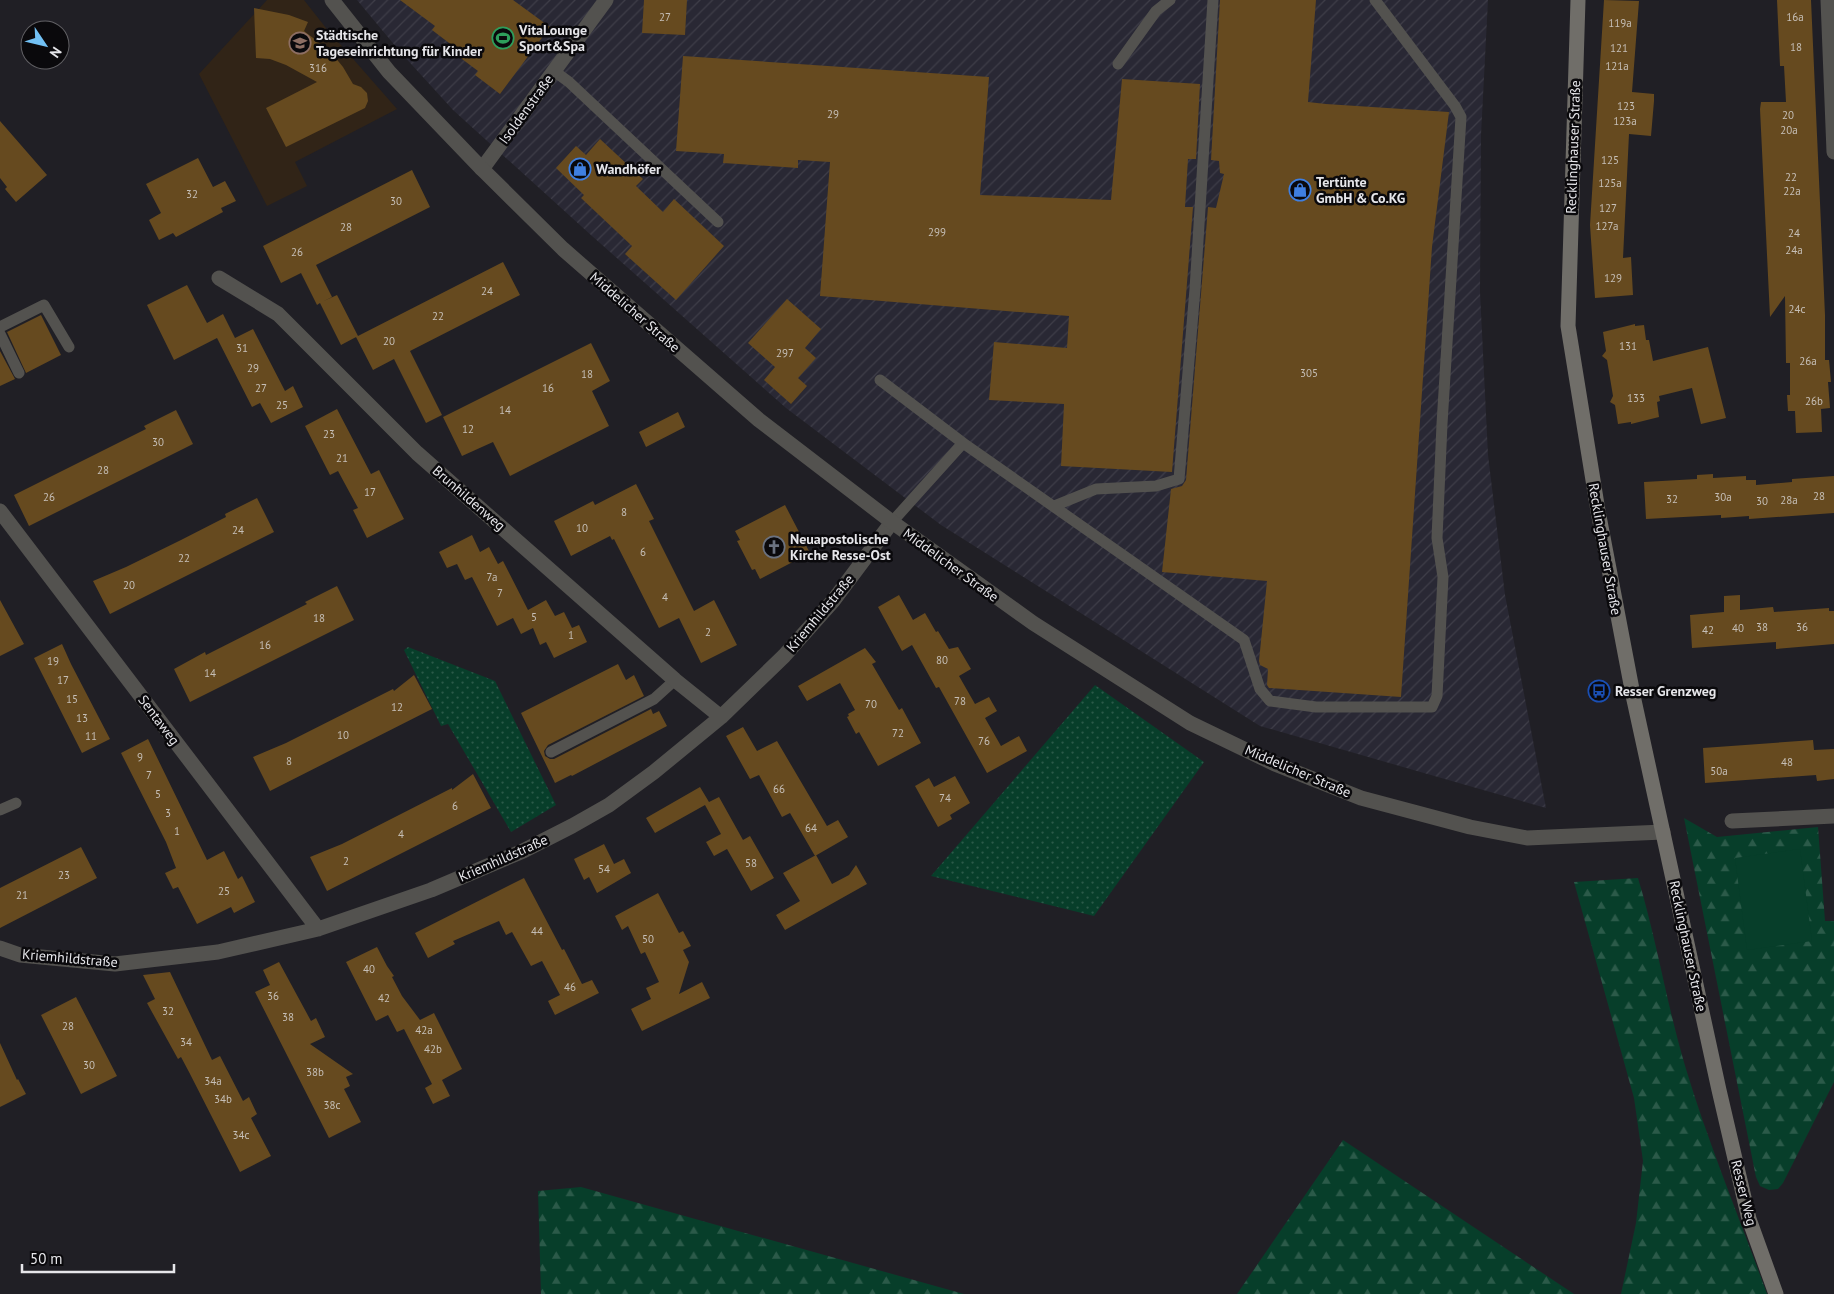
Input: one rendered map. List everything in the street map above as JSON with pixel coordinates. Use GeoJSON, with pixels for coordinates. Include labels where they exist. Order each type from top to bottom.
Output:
{"type":"FeatureCollection","features":[{"type":"Feature","properties":{"kind":"main road","name":"Recklinghauser Straße"},"geometry":{"type":"LineString","coordinates":[[1578,0],[1567,322],[1598,511],[1634,700],[1719,1090]]}},
{"type":"Feature","properties":{"kind":"main road","name":"Resser Weg"},"geometry":{"type":"LineString","coordinates":[[1719,1090],[1749,1219],[1776,1294]]}},
{"type":"Feature","properties":{"kind":"street","name":"Middelicher Straße"},"geometry":{"type":"LineString","coordinates":[[332,0],[389,72],[482,169],[563,249],[759,420],[892,522],[1033,623],[1190,723],[1275,764],[1361,798],[1470,827],[1528,838],[1663,832]]}},
{"type":"Feature","properties":{"kind":"street","name":"Isoldenstraße"},"geometry":{"type":"LineString","coordinates":[[482,169],[606,0]]}},
{"type":"Feature","properties":{"kind":"street"},"geometry":{"type":"LineString","coordinates":[[1828,0],[1834,152]]}},
{"type":"Feature","properties":{"kind":"street","name":"Brunhildenweg"},"geometry":{"type":"LineString","coordinates":[[219,278],[278,314],[417,453],[676,680],[721,717]]}},
{"type":"Feature","properties":{"kind":"street","name":"Sentaweg"},"geometry":{"type":"LineString","coordinates":[[0,511],[318,929]]}},
{"type":"Feature","properties":{"kind":"street","name":"Kriemhildstraße"},"geometry":{"type":"LineString","coordinates":[[0,948],[20,955],[115,964],[218,952],[318,929],[431,890],[523,851],[609,805],[654,772],[721,717],[784,656],[827,608],[892,522]]}},
{"type":"Feature","properties":{"kind":"street"},"geometry":{"type":"LineString","coordinates":[[1732,821],[1834,816]]}},
{"type":"Feature","properties":{"kind":"lane"},"geometry":{"type":"LineString","coordinates":[[1118,64],[1156,11],[1170,0]]}},
{"type":"Feature","properties":{"kind":"lane"},"geometry":{"type":"LineString","coordinates":[[1054,506],[1096,489],[1156,486],[1179,479],[1196,288],[1213,0]]}},
{"type":"Feature","properties":{"kind":"lane"},"geometry":{"type":"LineString","coordinates":[[880,380],[963,443],[1244,640],[1260,689],[1270,701],[1316,707],[1432,707],[1437,696],[1442,577],[1437,538],[1461,117],[1455,106],[1375,0]]}},
{"type":"Feature","properties":{"kind":"lane"},"geometry":{"type":"LineString","coordinates":[[554,71],[569,82],[718,222]]}},
{"type":"Feature","properties":{"kind":"lane"},"geometry":{"type":"LineString","coordinates":[[0,327],[44,305],[69,347]]}},
{"type":"Feature","properties":{"kind":"lane"},"geometry":{"type":"LineString","coordinates":[[0,334],[19,373]]}},
{"type":"Feature","properties":{"kind":"lane"},"geometry":{"type":"LineString","coordinates":[[892,522],[963,443]]}},
{"type":"Feature","properties":{"kind":"lane"},"geometry":{"type":"LineString","coordinates":[[551,752],[654,699],[676,680]]}},
{"type":"Feature","properties":{"kind":"lane"},"geometry":{"type":"LineString","coordinates":[[0,810],[16,803]]}},
{"type":"Feature","properties":{"kind":"shaded area"},"geometry":{"type":"Polygon","coordinates":[[[267,0],[304,0],[397,109],[295,162],[307,186],[267,206],[199,74],[267,0]]]}},
{"type":"Feature","properties":{"kind":"shaded area"},"geometry":{"type":"Polygon","coordinates":[[[357,0],[1488,0],[1481,135],[1480,292],[1488,455],[1505,595],[1546,808],[1260,726],[941,525],[786,408],[592,236],[453,110],[402,54],[357,0]]]}},
{"type":"Feature","properties":{"kind":"green space"},"geometry":{"type":"Polygon","coordinates":[[[408,647],[495,681],[556,805],[511,832],[448,724],[441,726],[404,650],[408,647]]]}},
{"type":"Feature","properties":{"kind":"green space"},"geometry":{"type":"Polygon","coordinates":[[[1095,685],[1204,762],[1094,916],[931,876],[1095,685]]]}},
{"type":"Feature","properties":{"kind":"green space"},"geometry":{"type":"Polygon","coordinates":[[[1684,818],[1717,837],[1818,827],[1825,921],[1834,921],[1834,1082],[1783,1183],[1778,1189],[1769,1190],[1760,1186],[1756,1177],[1684,818]]]}},
{"type":"Feature","properties":{"kind":"green space"},"geometry":{"type":"Polygon","coordinates":[[[1800,849],[1812,941],[1747,950],[1735,858],[1800,849]]]}},
{"type":"Feature","properties":{"kind":"green space"},"geometry":{"type":"Polygon","coordinates":[[[1638,878],[1686,1069],[1715,1154],[1767,1294],[1621,1294],[1636,1223],[1643,1161],[1634,1098],[1574,882],[1638,878]]]}},
{"type":"Feature","properties":{"kind":"green space"},"geometry":{"type":"Polygon","coordinates":[[[1343,1140],[1574,1294],[1237,1294],[1343,1140]]]}},
{"type":"Feature","properties":{"kind":"green space"},"geometry":{"type":"Polygon","coordinates":[[[581,1187],[964,1294],[541,1294],[538,1191],[581,1187]]]}},
{"type":"Feature","properties":{"kind":"building","name":"VitaLounge Sport&Spa"},"geometry":{"type":"Polygon","coordinates":[[[400,0],[513,0],[550,27],[500,94],[475,75],[478,71],[454,53],[457,49],[432,30],[435,26],[400,0]]]}},
{"type":"Feature","properties":{"kind":"building"},"geometry":{"type":"Polygon","coordinates":[[[644,0],[687,0],[685,35],[642,33],[644,0]]]}},
{"type":"Feature","properties":{"kind":"building"},"geometry":{"type":"Polygon","coordinates":[[[1220,0],[1316,0],[1308,102],[1449,112],[1432,247],[1401,697],[1269,688],[1267,685],[1268,669],[1260,665],[1259,661],[1267,581],[1162,572],[1171,489],[1182,486],[1186,480],[1208,207],[1216,208],[1224,174],[1220,173],[1219,161],[1211,160],[1220,0]]]}},
{"type":"Feature","properties":{"kind":"building"},"geometry":{"type":"Polygon","coordinates":[[[1604,0],[1639,1],[1632,92],[1654,94],[1654,101],[1651,136],[1629,134],[1623,258],[1631,257],[1633,295],[1595,298],[1590,225],[1604,0]]]}},
{"type":"Feature","properties":{"kind":"building"},"geometry":{"type":"Polygon","coordinates":[[[1777,0],[1811,0],[1825,315],[1825,360],[1829,360],[1831,382],[1828,382],[1830,408],[1821,409],[1822,432],[1796,433],[1795,411],[1788,411],[1787,395],[1790,395],[1790,363],[1786,363],[1785,296],[1770,317],[1760,109],[1761,102],[1786,102],[1784,66],[1780,66],[1777,0]]]}},
{"type":"Feature","properties":{"kind":"building"},"geometry":{"type":"Polygon","coordinates":[[[254,8],[289,15],[308,22],[304,31],[330,51],[343,67],[353,84],[361,87],[367,93],[368,101],[365,108],[286,147],[266,108],[317,82],[286,65],[270,59],[256,58],[254,8]]]}},
{"type":"Feature","properties":{"kind":"building"},"geometry":{"type":"Polygon","coordinates":[[[683,56],[989,77],[980,195],[1111,200],[1122,79],[1200,84],[1196,159],[1188,159],[1185,207],[1193,207],[1172,472],[1061,466],[1064,404],[989,400],[994,342],[1067,348],[1069,316],[820,296],[830,162],[798,160],[798,168],[723,163],[724,154],[676,151],[683,56]]]}},
{"type":"Feature","properties":{"kind":"building"},"geometry":{"type":"Polygon","coordinates":[[[0,121],[47,175],[16,202],[5,189],[7,187],[0,178],[0,121]]]}},
{"type":"Feature","properties":{"kind":"building"},"geometry":{"type":"Polygon","coordinates":[[[600,139],[643,179],[636,186],[663,212],[674,199],[724,246],[676,300],[625,254],[632,246],[581,198],[584,195],[556,168],[576,146],[586,155],[600,139]]]}},
{"type":"Feature","properties":{"kind":"building"},"geometry":{"type":"Polygon","coordinates":[[[198,158],[213,187],[225,181],[236,201],[221,208],[223,212],[176,237],[173,233],[159,240],[149,220],[161,213],[146,184],[198,158]]]}},
{"type":"Feature","properties":{"kind":"building"},"geometry":{"type":"Polygon","coordinates":[[[412,170],[430,207],[316,265],[332,297],[324,301],[337,295],[358,336],[341,345],[320,303],[317,305],[301,273],[281,283],[263,246],[412,170]]]}},
{"type":"Feature","properties":{"kind":"building"},"geometry":{"type":"Polygon","coordinates":[[[503,262],[520,295],[410,351],[442,415],[426,423],[394,359],[373,370],[356,337],[503,262]]]}},
{"type":"Feature","properties":{"kind":"building"},"geometry":{"type":"Polygon","coordinates":[[[187,285],[207,323],[223,314],[235,338],[253,329],[285,391],[293,386],[303,407],[271,423],[260,403],[252,407],[217,338],[174,360],[147,305],[187,285]]]}},
{"type":"Feature","properties":{"kind":"building"},"geometry":{"type":"Polygon","coordinates":[[[787,299],[821,329],[805,348],[816,358],[798,378],[807,386],[791,404],[764,380],[775,367],[748,343],[787,299]]]}},
{"type":"Feature","properties":{"kind":"building"},"geometry":{"type":"Polygon","coordinates":[[[41,315],[61,355],[26,373],[7,332],[41,315]]]}},
{"type":"Feature","properties":{"kind":"building"},"geometry":{"type":"Polygon","coordinates":[[[1635,324],[1635,326],[1644,325],[1646,340],[1649,340],[1653,361],[1708,347],[1726,418],[1701,424],[1692,388],[1659,396],[1660,401],[1657,402],[1659,417],[1631,424],[1631,422],[1618,424],[1615,405],[1610,402],[1613,396],[1607,360],[1602,356],[1606,351],[1603,332],[1635,324]]]}},
{"type":"Feature","properties":{"kind":"building"},"geometry":{"type":"Polygon","coordinates":[[[591,343],[610,381],[592,391],[609,426],[510,476],[493,442],[462,456],[443,417],[591,343]]]}},
{"type":"Feature","properties":{"kind":"building"},"geometry":{"type":"Polygon","coordinates":[[[0,351],[15,379],[0,386],[0,351]]]}},
{"type":"Feature","properties":{"kind":"building"},"geometry":{"type":"Polygon","coordinates":[[[337,409],[371,474],[379,470],[404,519],[367,538],[353,510],[358,508],[338,471],[330,475],[305,426],[337,409]]]}},
{"type":"Feature","properties":{"kind":"building"},"geometry":{"type":"Polygon","coordinates":[[[176,410],[193,444],[29,526],[14,495],[146,429],[144,426],[176,410]]]}},
{"type":"Feature","properties":{"kind":"building"},"geometry":{"type":"Polygon","coordinates":[[[678,412],[685,427],[646,447],[639,432],[678,412]]]}},
{"type":"Feature","properties":{"kind":"building"},"geometry":{"type":"Polygon","coordinates":[[[1713,474],[1713,478],[1746,476],[1746,480],[1756,480],[1756,485],[1792,482],[1792,479],[1834,476],[1834,513],[1749,519],[1749,516],[1721,518],[1721,515],[1646,519],[1644,482],[1697,479],[1697,475],[1713,474]]]}},
{"type":"Feature","properties":{"kind":"building"},"geometry":{"type":"Polygon","coordinates":[[[636,484],[654,519],[649,521],[694,611],[714,600],[737,645],[701,663],[679,618],[659,628],[614,539],[612,540],[610,536],[571,556],[554,521],[593,501],[595,505],[636,484]]]}},
{"type":"Feature","properties":{"kind":"building"},"geometry":{"type":"Polygon","coordinates":[[[257,498],[274,532],[110,614],[93,581],[181,540],[226,517],[225,514],[257,498]]]}},
{"type":"Feature","properties":{"kind":"building","name":"Neuapostolische Kirche Resse-Ost"},"geometry":{"type":"Polygon","coordinates":[[[785,505],[810,553],[760,579],[755,569],[752,570],[737,541],[740,540],[735,531],[785,505]]]}},
{"type":"Feature","properties":{"kind":"building"},"geometry":{"type":"Polygon","coordinates":[[[472,535],[480,552],[489,547],[498,564],[503,561],[528,610],[546,600],[555,616],[564,612],[572,628],[579,625],[587,642],[554,658],[546,642],[540,645],[533,628],[521,634],[513,618],[497,626],[472,577],[465,580],[457,564],[447,568],[439,552],[472,535]]]}},
{"type":"Feature","properties":{"kind":"building"},"geometry":{"type":"Polygon","coordinates":[[[337,586],[354,620],[190,702],[174,669],[205,652],[206,655],[307,604],[305,602],[337,586]]]}},
{"type":"Feature","properties":{"kind":"building"},"geometry":{"type":"Polygon","coordinates":[[[899,595],[913,620],[925,613],[949,649],[958,647],[971,669],[959,676],[975,704],[989,697],[997,711],[985,718],[1001,746],[1019,736],[1027,751],[987,773],[939,687],[936,688],[912,645],[902,651],[878,607],[899,595]]]}},
{"type":"Feature","properties":{"kind":"building"},"geometry":{"type":"Polygon","coordinates":[[[1740,595],[1740,610],[1773,607],[1774,612],[1829,608],[1829,611],[1834,611],[1834,644],[1776,649],[1776,642],[1692,648],[1690,615],[1724,612],[1724,596],[1740,595]]]}},
{"type":"Feature","properties":{"kind":"building"},"geometry":{"type":"Polygon","coordinates":[[[0,600],[24,644],[0,656],[0,600]]]}},
{"type":"Feature","properties":{"kind":"building"},"geometry":{"type":"Polygon","coordinates":[[[62,644],[110,739],[82,753],[34,658],[62,644]]]}},
{"type":"Feature","properties":{"kind":"building"},"geometry":{"type":"Polygon","coordinates":[[[865,648],[876,662],[872,664],[899,710],[902,708],[921,743],[878,766],[859,732],[856,734],[847,717],[849,716],[848,714],[855,710],[840,683],[807,701],[798,686],[865,648]]]}},
{"type":"Feature","properties":{"kind":"building"},"geometry":{"type":"Polygon","coordinates":[[[618,664],[626,680],[634,675],[644,696],[548,745],[544,751],[545,756],[554,759],[651,709],[653,714],[659,711],[667,726],[555,783],[521,713],[618,664]]]}},
{"type":"Feature","properties":{"kind":"building"},"geometry":{"type":"Polygon","coordinates":[[[414,675],[432,709],[270,791],[253,757],[286,743],[393,689],[394,691],[414,675]]]}},
{"type":"Feature","properties":{"kind":"building"},"geometry":{"type":"Polygon","coordinates":[[[743,727],[757,751],[777,741],[827,826],[838,820],[848,837],[815,856],[790,813],[782,817],[759,775],[750,779],[726,736],[743,727]]]}},
{"type":"Feature","properties":{"kind":"building"},"geometry":{"type":"Polygon","coordinates":[[[148,739],[207,860],[224,851],[238,879],[242,876],[255,902],[234,913],[231,907],[197,924],[178,887],[173,889],[165,873],[176,868],[166,842],[121,753],[148,739]]]}},
{"type":"Feature","properties":{"kind":"building"},"geometry":{"type":"Polygon","coordinates":[[[1813,740],[1814,750],[1834,749],[1834,779],[1817,781],[1816,775],[1705,783],[1703,748],[1813,740]]]}},
{"type":"Feature","properties":{"kind":"building"},"geometry":{"type":"Polygon","coordinates":[[[473,774],[491,808],[327,891],[310,857],[342,844],[452,788],[452,790],[473,774]]]}},
{"type":"Feature","properties":{"kind":"building"},"geometry":{"type":"Polygon","coordinates":[[[955,776],[970,803],[950,815],[952,819],[938,827],[915,786],[929,778],[934,787],[955,776]]]}},
{"type":"Feature","properties":{"kind":"building"},"geometry":{"type":"Polygon","coordinates":[[[700,787],[709,802],[719,797],[743,840],[750,836],[774,878],[751,891],[727,849],[714,856],[706,842],[721,834],[705,805],[655,833],[646,818],[700,787]]]}},
{"type":"Feature","properties":{"kind":"building"},"geometry":{"type":"Polygon","coordinates":[[[604,844],[614,864],[624,859],[631,873],[597,893],[589,877],[584,880],[574,859],[604,844]]]}},
{"type":"Feature","properties":{"kind":"building"},"geometry":{"type":"Polygon","coordinates":[[[81,847],[97,878],[0,928],[0,888],[81,847]]]}},
{"type":"Feature","properties":{"kind":"building"},"geometry":{"type":"Polygon","coordinates":[[[816,855],[832,884],[849,875],[856,865],[867,884],[785,930],[776,915],[800,901],[783,873],[816,855]]]}},
{"type":"Feature","properties":{"kind":"building"},"geometry":{"type":"Polygon","coordinates":[[[524,878],[582,984],[592,980],[599,993],[555,1015],[548,1001],[560,995],[542,961],[531,966],[512,932],[506,935],[499,921],[453,941],[455,944],[428,958],[415,933],[524,878]]]}},
{"type":"Feature","properties":{"kind":"building"},"geometry":{"type":"Polygon","coordinates":[[[658,893],[679,933],[683,931],[691,946],[683,950],[689,962],[679,994],[702,982],[710,998],[642,1031],[631,1009],[651,999],[646,988],[659,982],[645,952],[641,954],[628,926],[622,930],[615,916],[658,893]]]}},
{"type":"Feature","properties":{"kind":"building"},"geometry":{"type":"Polygon","coordinates":[[[377,947],[394,976],[392,977],[402,996],[420,1020],[434,1013],[462,1069],[442,1080],[450,1096],[433,1104],[425,1088],[432,1084],[404,1029],[397,1032],[388,1015],[376,1021],[346,962],[377,947]]]}},
{"type":"Feature","properties":{"kind":"building"},"geometry":{"type":"Polygon","coordinates":[[[279,962],[311,1021],[316,1018],[325,1037],[310,1044],[353,1074],[346,1077],[350,1086],[344,1089],[361,1122],[329,1138],[255,992],[270,985],[263,970],[279,962]]]}},
{"type":"Feature","properties":{"kind":"building"},"geometry":{"type":"Polygon","coordinates":[[[170,972],[212,1060],[220,1056],[243,1101],[249,1097],[257,1114],[251,1118],[271,1156],[240,1172],[181,1057],[178,1059],[147,1003],[155,999],[143,975],[170,972]]]}},
{"type":"Feature","properties":{"kind":"building"},"geometry":{"type":"Polygon","coordinates":[[[76,997],[117,1076],[81,1094],[41,1015],[76,997]]]}},
{"type":"Feature","properties":{"kind":"building"},"geometry":{"type":"Polygon","coordinates":[[[0,1043],[17,1080],[26,1094],[0,1107],[0,1043]]]}},
{"type":"Feature","properties":{"kind":"place","name":"VitaLounge Sport&Spa"},"geometry":{"type":"Point","coordinates":[503,38]}},
{"type":"Feature","properties":{"kind":"place","name":"Städtische Tageseinrichtung für Kinder"},"geometry":{"type":"Point","coordinates":[300,43]}},
{"type":"Feature","properties":{"kind":"place","name":"Wandhöfer"},"geometry":{"type":"Point","coordinates":[580,169]}},
{"type":"Feature","properties":{"kind":"place","name":"Tertünte GmbH & Co.KG"},"geometry":{"type":"Point","coordinates":[1300,190]}},
{"type":"Feature","properties":{"kind":"place","name":"Neuapostolische Kirche Resse-Ost"},"geometry":{"type":"Point","coordinates":[774,547]}},
{"type":"Feature","properties":{"kind":"place","name":"Resser Grenzweg"},"geometry":{"type":"Point","coordinates":[1599,691]}}]}
